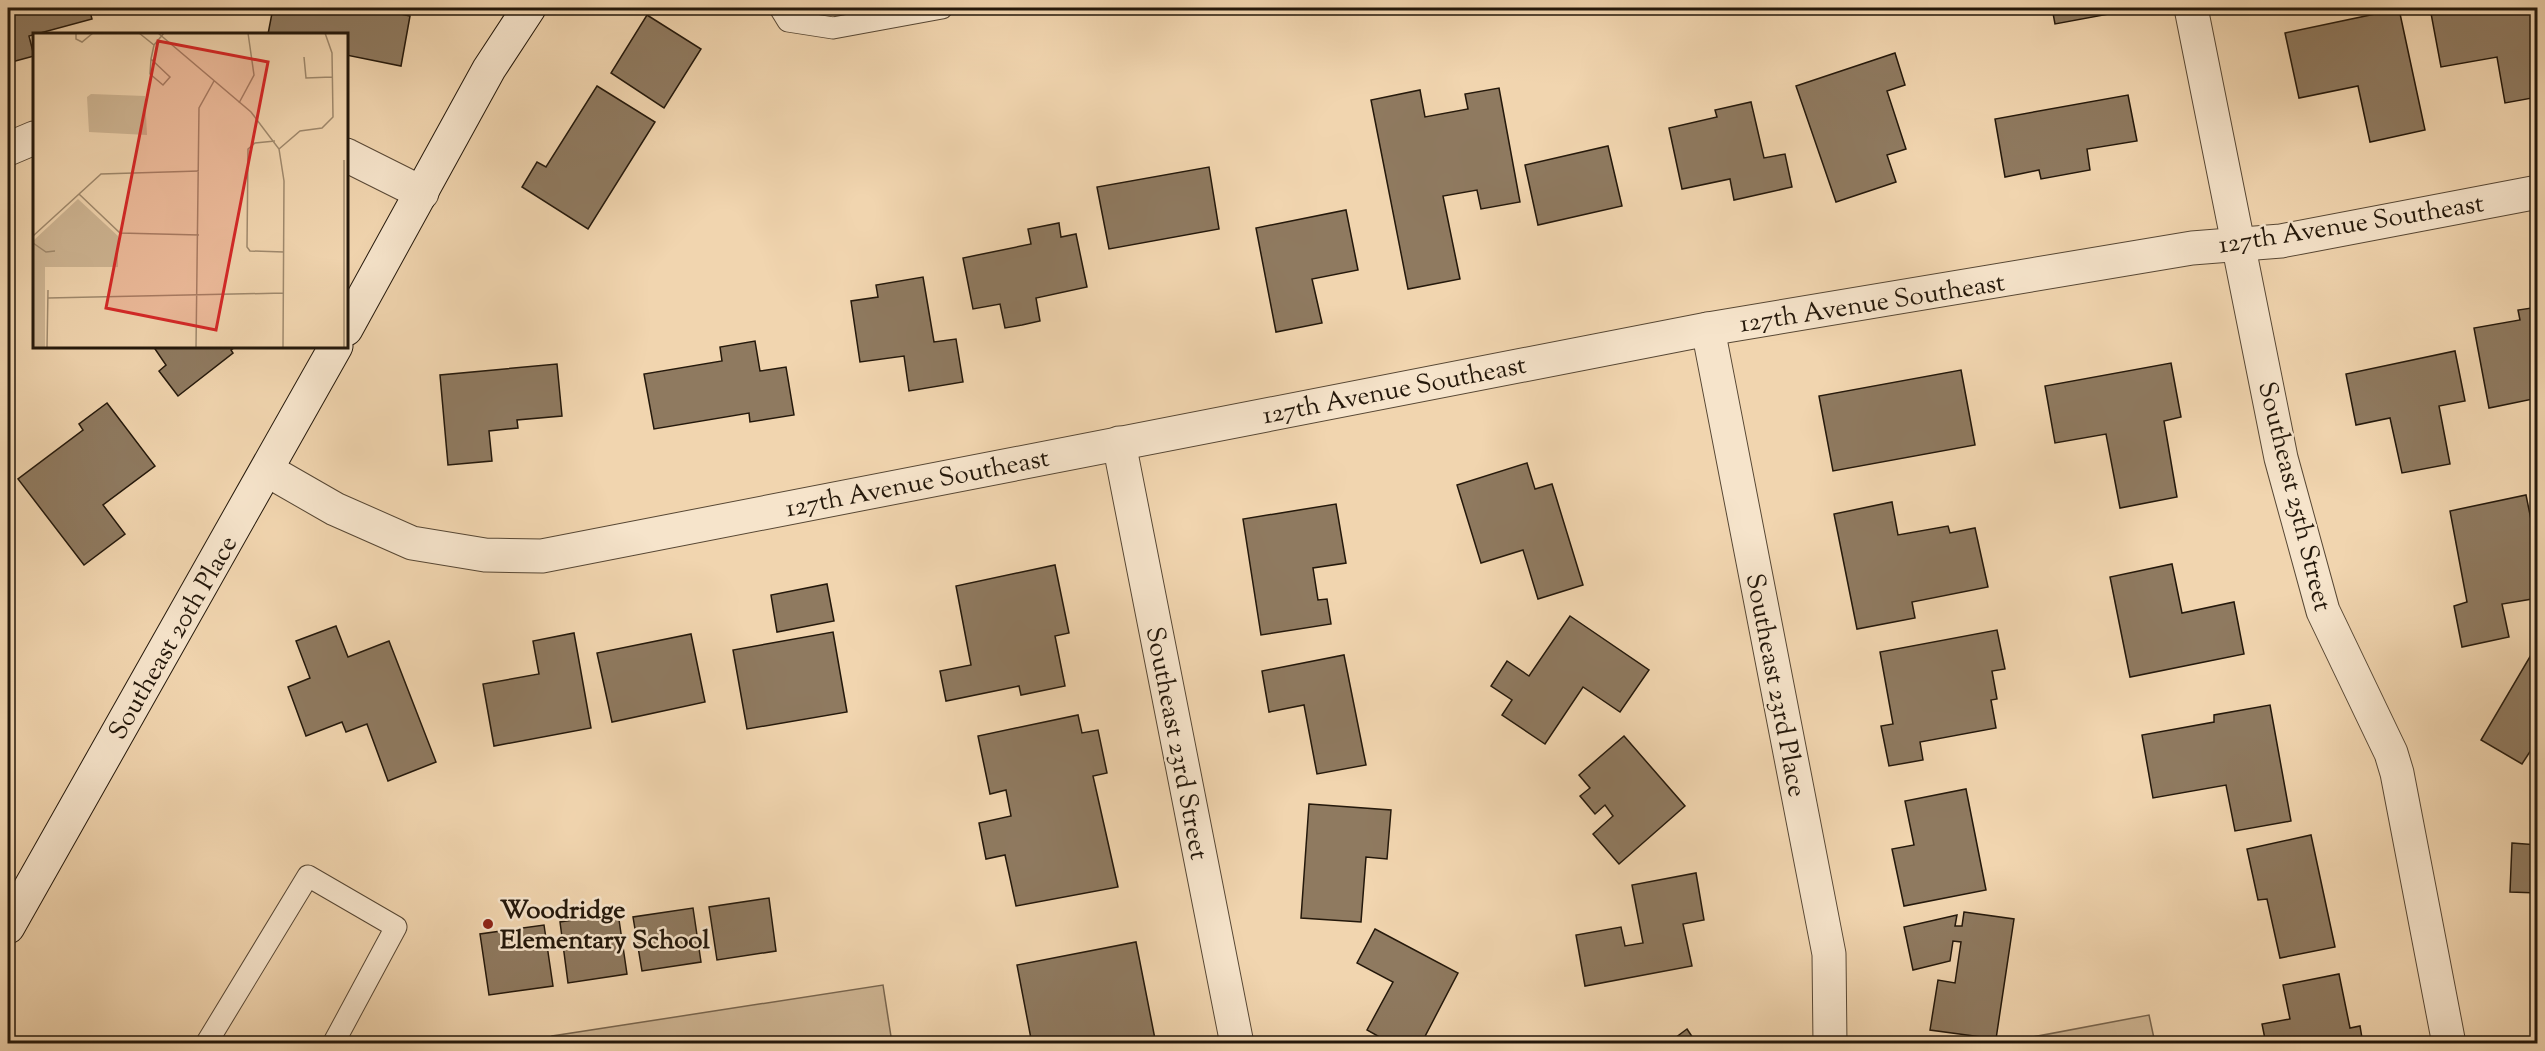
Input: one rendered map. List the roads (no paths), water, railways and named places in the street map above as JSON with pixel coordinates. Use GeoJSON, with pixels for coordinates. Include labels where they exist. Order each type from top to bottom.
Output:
{"type":"FeatureCollection","features":[{"type":"Feature","properties":{"kind":"street"},"geometry":{"type":"LineString","coordinates":[[348,324],[489,69],[529,8]]}},
{"type":"Feature","properties":{"kind":"street","name":"Southeast 25th Street"},"geometry":{"type":"LineString","coordinates":[[2191,8],[2281,458],[2323,611],[2391,753],[2397,772],[2449,1044]]}},
{"type":"Feature","properties":{"kind":"street"},"geometry":{"type":"LineString","coordinates":[[8,149],[33,138]]}},
{"type":"Feature","properties":{"kind":"street"},"geometry":{"type":"LineString","coordinates":[[348,156],[422,193]]}},
{"type":"Feature","properties":{"kind":"street","name":"127th Avenue Southeast"},"geometry":{"type":"LineString","coordinates":[[267,470],[335,509],[412,543],[485,555],[542,556],[1708,329],[2192,248],[2281,241],[2538,192]]}},
{"type":"Feature","properties":{"kind":"street","name":"Southeast 23rd Place"},"geometry":{"type":"LineString","coordinates":[[1708,329],[1829,954],[1830,1044]]}},
{"type":"Feature","properties":{"kind":"street","name":"Southeast 20th Place"},"geometry":{"type":"LineString","coordinates":[[8,927],[335,348]]}},
{"type":"Feature","properties":{"kind":"street","name":"Southeast 23rd Street"},"geometry":{"type":"LineString","coordinates":[[1119,442],[1237,1044]]}},
{"type":"Feature","properties":{"kind":"lane"},"geometry":{"type":"LineString","coordinates":[[780,8],[788,21],[833,28],[942,8]]}},
{"type":"Feature","properties":{"kind":"lane"},"geometry":{"type":"LineString","coordinates":[[206,1044],[308,876],[396,927],[333,1044]]}},
{"type":"Feature","properties":{"kind":"place","name":"Woodridge Elementary School"},"geometry":{"type":"Point","coordinates":[488,924]}}]}
